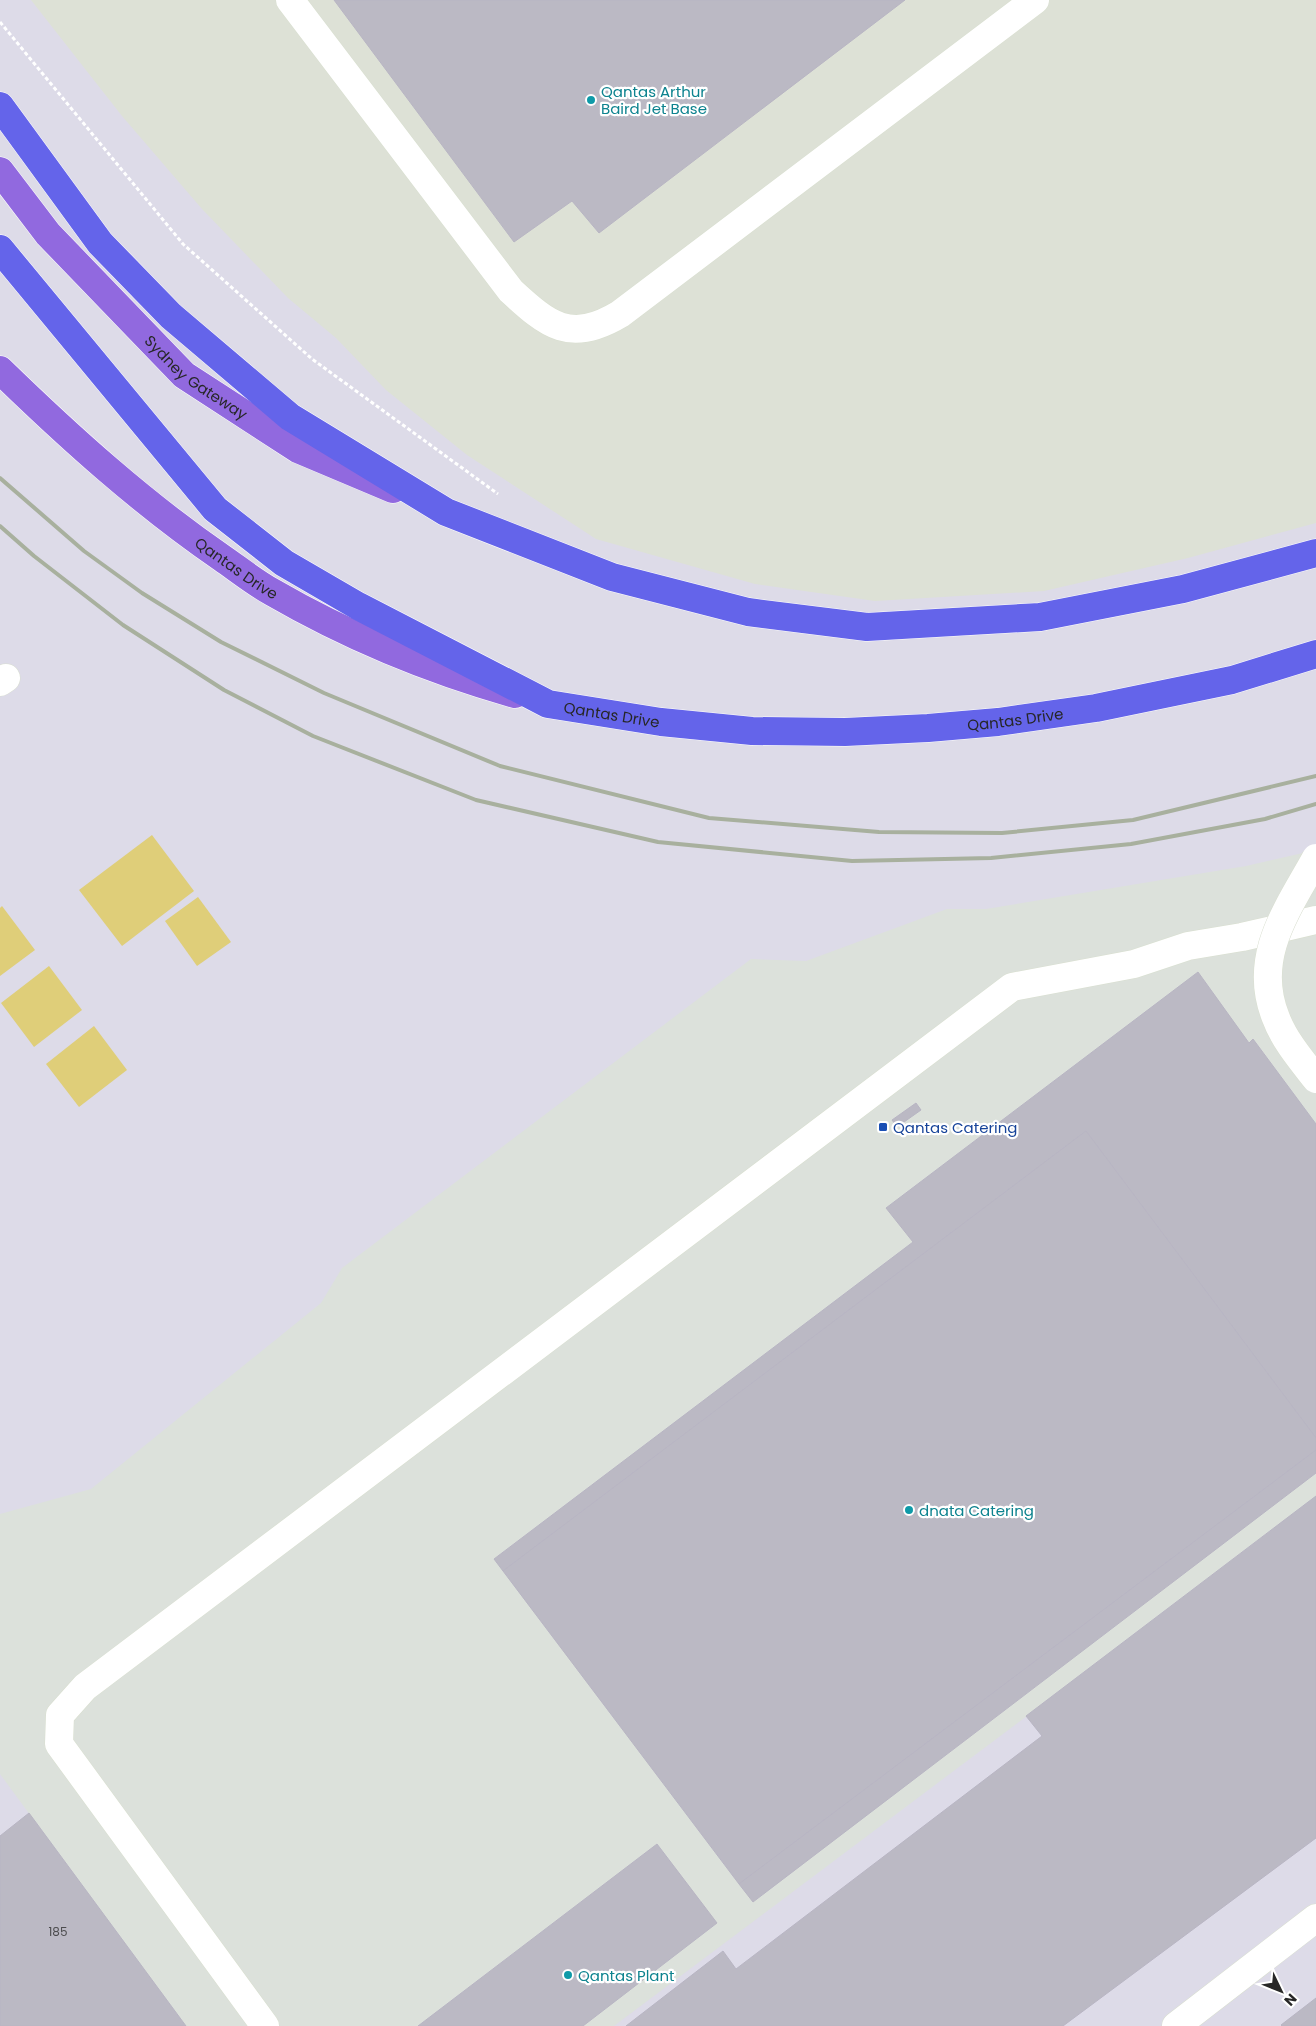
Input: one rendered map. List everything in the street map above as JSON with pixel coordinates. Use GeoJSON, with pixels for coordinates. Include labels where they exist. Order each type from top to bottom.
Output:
{"type":"FeatureCollection","features":[{"type":"Feature","properties":{"kind":"highway"},"geometry":{"type":"LineString","coordinates":[[0,106],[100,242],[171,316],[290,417],[446,512],[612,577],[748,612],[867,627],[1040,617],[1183,589],[1316,553]]}},
{"type":"Feature","properties":{"kind":"highway"},"geometry":{"type":"LineString","coordinates":[[0,249],[215,509],[284,563],[350,602],[548,704]]}},
{"type":"Feature","properties":{"kind":"highway","name":"Qantas Drive"},"geometry":{"type":"LineString","coordinates":[[548,704],[660,722],[752,731],[845,732],[928,728],[998,722],[1096,708],[1232,680],[1316,654]]}},
{"type":"Feature","properties":{"kind":"main road","name":"Sydney Gateway"},"geometry":{"type":"LineString","coordinates":[[0,171],[48,234],[184,375],[298,448],[446,512]]}},
{"type":"Feature","properties":{"kind":"main road","name":"Qantas Drive"},"geometry":{"type":"LineString","coordinates":[[0,370],[106,468],[183,531],[270,592],[346,631],[425,665],[468,681],[548,704]]}},
{"type":"Feature","properties":{"kind":"street"},"geometry":{"type":"LineString","coordinates":[[290,0],[511,291],[531,310],[551,324],[580,328],[597,326],[620,314],[1035,0]]}},
{"type":"Feature","properties":{"kind":"street"},"geometry":{"type":"LineString","coordinates":[[1316,858],[1280,924],[1269,953],[1268,971],[1268,987],[1276,1019],[1316,1079]]}},
{"type":"Feature","properties":{"kind":"street"},"geometry":{"type":"LineString","coordinates":[[265,2026],[59,1744],[60,1715],[85,1687],[1012,988],[1134,964],[1188,946],[1242,937],[1316,920]]}},
{"type":"Feature","properties":{"kind":"street"},"geometry":{"type":"LineString","coordinates":[[1176,2026],[1316,1918]]}},
{"type":"Feature","properties":{"kind":"path"},"geometry":{"type":"LineString","coordinates":[[0,22],[183,244],[312,359],[503,497]]}},
{"type":"Feature","properties":{"kind":"shaded area"},"geometry":{"type":"Polygon","coordinates":[[[31,0],[1316,0],[1316,523],[1188,558],[1044,591],[875,601],[755,584],[596,539],[467,455],[386,390],[336,338],[288,298],[202,209],[122,116],[31,0]]]}},
{"type":"Feature","properties":{"kind":"shaded area"},"geometry":{"type":"Polygon","coordinates":[[[152,835],[194,891],[122,946],[79,890],[152,835]]]}},
{"type":"Feature","properties":{"kind":"shaded area"},"geometry":{"type":"Polygon","coordinates":[[[1316,850],[1316,1499],[614,2026],[185,2026],[0,1774],[0,1514],[91,1489],[321,1303],[342,1268],[751,959],[806,961],[947,909],[986,909],[1246,866],[1316,850]]]}},
{"type":"Feature","properties":{"kind":"shaded area"},"geometry":{"type":"Polygon","coordinates":[[[198,897],[231,942],[197,966],[165,921],[198,897]]]}},
{"type":"Feature","properties":{"kind":"shaded area"},"geometry":{"type":"Polygon","coordinates":[[[2,906],[35,950],[0,976],[0,908],[2,906]]]}},
{"type":"Feature","properties":{"kind":"shaded area"},"geometry":{"type":"Polygon","coordinates":[[[49,966],[82,1010],[34,1047],[1,1003],[49,966]]]}},
{"type":"Feature","properties":{"kind":"shaded area"},"geometry":{"type":"Polygon","coordinates":[[[94,1026],[127,1070],[79,1107],[46,1064],[94,1026]]]}},
{"type":"Feature","properties":{"kind":"building","name":"Qantas Arthur Baird Jet Base"},"geometry":{"type":"Polygon","coordinates":[[[334,0],[905,0],[599,233],[572,201],[514,242],[334,0]]]}},
{"type":"Feature","properties":{"kind":"building"},"geometry":{"type":"Polygon","coordinates":[[[1198,972],[1249,1043],[1253,1039],[1316,1124],[1316,1438],[1086,1131],[503,1571],[494,1559],[913,1242],[886,1208],[1198,972]]]}},
{"type":"Feature","properties":{"kind":"building"},"geometry":{"type":"Polygon","coordinates":[[[916,1103],[921,1110],[897,1127],[892,1120],[916,1103]]]}},
{"type":"Feature","properties":{"kind":"building","name":"dnata Catering"},"geometry":{"type":"Polygon","coordinates":[[[1086,1131],[1316,1438],[1316,1450],[739,1884],[503,1571],[1086,1131]]]}},
{"type":"Feature","properties":{"kind":"building"},"geometry":{"type":"Polygon","coordinates":[[[1316,1450],[1316,1473],[753,1902],[739,1884],[1316,1450]]]}},
{"type":"Feature","properties":{"kind":"building"},"geometry":{"type":"Polygon","coordinates":[[[1316,1496],[1316,1838],[1063,2026],[626,2026],[723,1951],[736,1969],[1042,1736],[1026,1716],[1316,1496]]]}},
{"type":"Feature","properties":{"kind":"building"},"geometry":{"type":"Polygon","coordinates":[[[29,1813],[186,2026],[0,2026],[0,1836],[29,1813]]]}},
{"type":"Feature","properties":{"kind":"building","name":"Qantas Plant"},"geometry":{"type":"Polygon","coordinates":[[[657,1844],[717,1923],[583,2026],[418,2026],[657,1844]]]}},
{"type":"Feature","properties":{"kind":"building"},"geometry":{"type":"Polygon","coordinates":[[[1316,1998],[1316,2026],[1281,2025],[1316,1998]]]}},
{"type":"Feature","properties":{"kind":"railway"},"geometry":{"type":"LineString","coordinates":[[0,478],[84,551],[142,593],[221,642],[324,693],[500,766],[709,818],[879,832],[1002,833],[1133,820],[1316,776]]}},
{"type":"Feature","properties":{"kind":"railway"},"geometry":{"type":"LineString","coordinates":[[0,526],[34,556],[123,625],[224,690],[313,736],[476,800],[658,842],[852,861],[991,858],[1131,844],[1265,819],[1316,804]]}},
{"type":"Feature","properties":{"kind":"place","name":"Qantas Arthur Baird Jet Base"},"geometry":{"type":"Point","coordinates":[591,100]}},
{"type":"Feature","properties":{"kind":"place","name":"Qantas Catering"},"geometry":{"type":"Point","coordinates":[883,1127]}},
{"type":"Feature","properties":{"kind":"place","name":"dnata Catering"},"geometry":{"type":"Point","coordinates":[909,1510]}},
{"type":"Feature","properties":{"kind":"place","name":"Qantas Plant"},"geometry":{"type":"Point","coordinates":[568,1975]}}]}
